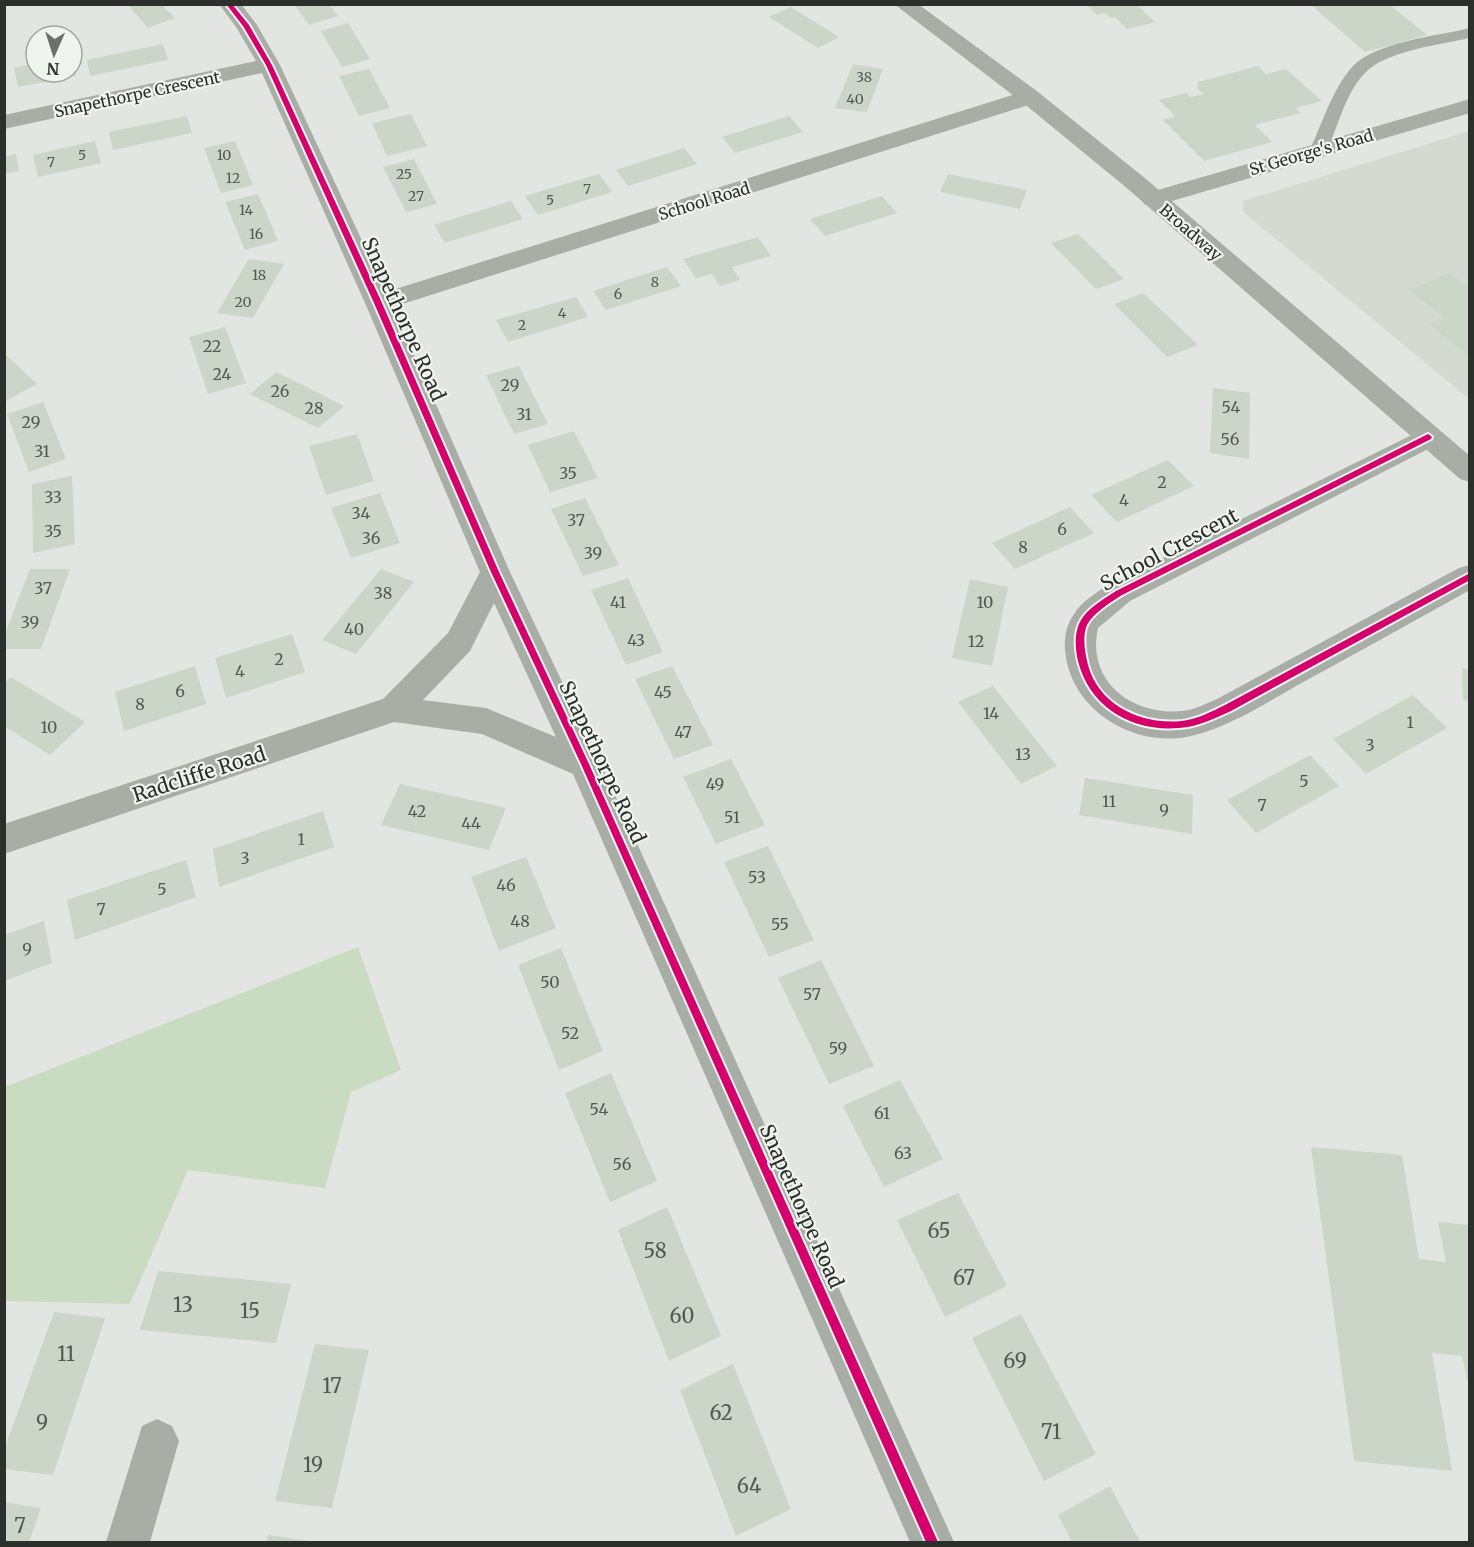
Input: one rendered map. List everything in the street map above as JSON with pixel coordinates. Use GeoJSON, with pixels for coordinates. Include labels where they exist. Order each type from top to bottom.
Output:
{"type":"FeatureCollection","features":[{"type":"Feature","properties":{"kind":"street","name":"Snapethorpe Road"},"geometry":{"type":"LineString","coordinates":[[229,4],[246,26],[269,65],[378,303],[495,572],[585,764],[932,1542]]}},
{"type":"Feature","properties":{"kind":"street","name":"Broadway"},"geometry":{"type":"LineString","coordinates":[[904,4],[1030,96],[1470,472]]}},
{"type":"Feature","properties":{"kind":"street","name":"Snapethorpe Crescent"},"geometry":{"type":"LineString","coordinates":[[4,122],[269,65]]}},
{"type":"Feature","properties":{"kind":"street","name":"School Road"},"geometry":{"type":"LineString","coordinates":[[378,303],[882,145],[1030,96]]}},
{"type":"Feature","properties":{"kind":"street","name":"St George's Road"},"geometry":{"type":"LineString","coordinates":[[1153,199],[1470,106]]}},
{"type":"Feature","properties":{"kind":"street","name":"School Crescent"},"geometry":{"type":"LineString","coordinates":[[1428,437],[1119,593],[1099,607],[1084,624],[1080,646],[1084,669],[1091,689],[1115,712],[1158,723],[1177,725],[1203,720],[1470,576]]}},
{"type":"Feature","properties":{"kind":"street","name":"Radcliffe Road"},"geometry":{"type":"LineString","coordinates":[[394,709],[459,642],[495,572]]}},
{"type":"Feature","properties":{"kind":"street","name":"Radcliffe Road"},"geometry":{"type":"LineString","coordinates":[[4,839],[394,709],[486,721],[585,764]]}},
{"type":"Feature","properties":{"kind":"street"},"geometry":{"type":"LineString","coordinates":[[128,1542],[157,1441]]}},
{"type":"Feature","properties":{"kind":"lane"},"geometry":{"type":"LineString","coordinates":[[1319,149],[1351,81],[1364,64],[1380,56],[1470,33]]}},
{"type":"Feature","properties":{"kind":"shaded area"},"geometry":{"type":"Polygon","coordinates":[[[1469,131],[1469,399],[1243,212],[1243,201],[1469,131]]]}},
{"type":"Feature","properties":{"kind":"green space"},"geometry":{"type":"Polygon","coordinates":[[[358,947],[401,1070],[351,1092],[325,1188],[188,1170],[130,1304],[5,1301],[5,1087],[358,947]]]}},
{"type":"Feature","properties":{"kind":"building"},"geometry":{"type":"Polygon","coordinates":[[[127,4],[161,4],[175,18],[148,28],[127,4]]]}},
{"type":"Feature","properties":{"kind":"building"},"geometry":{"type":"Polygon","coordinates":[[[294,4],[329,4],[338,16],[309,25],[294,4]]]}},
{"type":"Feature","properties":{"kind":"building"},"geometry":{"type":"Polygon","coordinates":[[[1086,4],[1136,4],[1155,22],[1127,29],[1115,17],[1111,18],[1105,13],[1097,15],[1086,4]]]}},
{"type":"Feature","properties":{"kind":"building"},"geometry":{"type":"Polygon","coordinates":[[[1310,4],[1389,4],[1427,35],[1365,52],[1310,4]]]}},
{"type":"Feature","properties":{"kind":"building"},"geometry":{"type":"Polygon","coordinates":[[[791,7],[839,37],[818,48],[769,17],[791,7]]]}},
{"type":"Feature","properties":{"kind":"building"},"geometry":{"type":"Polygon","coordinates":[[[348,23],[370,59],[342,67],[321,31],[348,23]]]}},
{"type":"Feature","properties":{"kind":"building"},"geometry":{"type":"Polygon","coordinates":[[[163,44],[168,60],[90,76],[87,60],[163,44]]]}},
{"type":"Feature","properties":{"kind":"building"},"geometry":{"type":"Polygon","coordinates":[[[853,64],[883,69],[867,112],[835,108],[853,64]]]}},
{"type":"Feature","properties":{"kind":"building"},"geometry":{"type":"Polygon","coordinates":[[[24,66],[24,84],[34,84],[18,87],[14,68],[24,66]]]}},
{"type":"Feature","properties":{"kind":"building"},"geometry":{"type":"Polygon","coordinates":[[[1258,66],[1266,74],[1286,69],[1322,101],[1296,108],[1301,113],[1255,125],[1272,142],[1204,161],[1163,120],[1175,116],[1159,100],[1186,93],[1191,97],[1204,94],[1197,88],[1198,82],[1258,66]]]}},
{"type":"Feature","properties":{"kind":"building"},"geometry":{"type":"Polygon","coordinates":[[[369,69],[390,108],[359,116],[339,76],[369,69]]]}},
{"type":"Feature","properties":{"kind":"building"},"geometry":{"type":"Polygon","coordinates":[[[411,114],[427,146],[387,156],[372,123],[411,114]]]}},
{"type":"Feature","properties":{"kind":"building"},"geometry":{"type":"Polygon","coordinates":[[[187,116],[192,133],[113,150],[109,132],[187,116]]]}},
{"type":"Feature","properties":{"kind":"building"},"geometry":{"type":"Polygon","coordinates":[[[789,116],[803,132],[735,153],[722,137],[789,116]]]}},
{"type":"Feature","properties":{"kind":"building"},"geometry":{"type":"Polygon","coordinates":[[[95,141],[101,163],[38,177],[33,155],[95,141]]]}},
{"type":"Feature","properties":{"kind":"building"},"geometry":{"type":"Polygon","coordinates":[[[235,141],[253,185],[221,193],[204,148],[235,141]]]}},
{"type":"Feature","properties":{"kind":"building"},"geometry":{"type":"Polygon","coordinates":[[[684,148],[697,164],[628,186],[616,170],[684,148]]]}},
{"type":"Feature","properties":{"kind":"building"},"geometry":{"type":"Polygon","coordinates":[[[16,154],[19,171],[4,174],[4,157],[16,154]]]}},
{"type":"Feature","properties":{"kind":"building"},"geometry":{"type":"Polygon","coordinates":[[[414,159],[437,204],[406,212],[383,167],[414,159]]]}},
{"type":"Feature","properties":{"kind":"building"},"geometry":{"type":"Polygon","coordinates":[[[599,174],[612,192],[538,215],[525,196],[599,174]]]}},
{"type":"Feature","properties":{"kind":"building"},"geometry":{"type":"Polygon","coordinates":[[[948,174],[1027,190],[1020,209],[940,192],[948,174]]]}},
{"type":"Feature","properties":{"kind":"building"},"geometry":{"type":"Polygon","coordinates":[[[258,194],[278,241],[245,250],[225,202],[258,194]]]}},
{"type":"Feature","properties":{"kind":"building"},"geometry":{"type":"Polygon","coordinates":[[[882,196],[897,213],[825,236],[810,219],[882,196]]]}},
{"type":"Feature","properties":{"kind":"building"},"geometry":{"type":"Polygon","coordinates":[[[511,201],[523,219],[445,243],[434,225],[511,201]]]}},
{"type":"Feature","properties":{"kind":"building"},"geometry":{"type":"Polygon","coordinates":[[[1078,234],[1124,279],[1096,289],[1051,243],[1078,234]]]}},
{"type":"Feature","properties":{"kind":"building"},"geometry":{"type":"Polygon","coordinates":[[[758,237],[771,256],[732,267],[740,280],[720,286],[712,274],[696,278],[683,259],[758,237]]]}},
{"type":"Feature","properties":{"kind":"building"},"geometry":{"type":"Polygon","coordinates":[[[249,259],[284,264],[253,318],[217,313],[249,259]]]}},
{"type":"Feature","properties":{"kind":"building"},"geometry":{"type":"Polygon","coordinates":[[[667,267],[681,286],[606,310],[593,291],[667,267]]]}},
{"type":"Feature","properties":{"kind":"building"},"geometry":{"type":"Polygon","coordinates":[[[1449,273],[1466,286],[1470,285],[1470,357],[1429,324],[1444,318],[1410,290],[1449,273]]]}},
{"type":"Feature","properties":{"kind":"building"},"geometry":{"type":"Polygon","coordinates":[[[1143,293],[1198,345],[1167,357],[1114,304],[1143,293]]]}},
{"type":"Feature","properties":{"kind":"building"},"geometry":{"type":"Polygon","coordinates":[[[576,297],[588,317],[508,342],[496,320],[576,297]]]}},
{"type":"Feature","properties":{"kind":"building"},"geometry":{"type":"Polygon","coordinates":[[[225,327],[246,383],[208,394],[189,337],[225,327]]]}},
{"type":"Feature","properties":{"kind":"building"},"geometry":{"type":"Polygon","coordinates":[[[4,353],[37,384],[4,402],[4,353]]]}},
{"type":"Feature","properties":{"kind":"building"},"geometry":{"type":"Polygon","coordinates":[[[519,366],[548,424],[514,434],[486,375],[519,366]]]}},
{"type":"Feature","properties":{"kind":"building"},"geometry":{"type":"Polygon","coordinates":[[[276,372],[344,406],[318,428],[250,394],[276,372]]]}},
{"type":"Feature","properties":{"kind":"building"},"geometry":{"type":"Polygon","coordinates":[[[1213,388],[1250,393],[1249,459],[1210,453],[1213,388]]]}},
{"type":"Feature","properties":{"kind":"building"},"geometry":{"type":"Polygon","coordinates":[[[43,402],[66,459],[29,472],[7,414],[43,402]]]}},
{"type":"Feature","properties":{"kind":"building"},"geometry":{"type":"Polygon","coordinates":[[[574,431],[598,478],[550,492],[528,445],[574,431]]]}},
{"type":"Feature","properties":{"kind":"building"},"geometry":{"type":"Polygon","coordinates":[[[357,434],[374,481],[326,495],[309,446],[357,434]]]}},
{"type":"Feature","properties":{"kind":"building"},"geometry":{"type":"Polygon","coordinates":[[[1168,460],[1194,486],[1117,522],[1091,495],[1168,460]]]}},
{"type":"Feature","properties":{"kind":"building"},"geometry":{"type":"Polygon","coordinates":[[[72,476],[75,544],[33,553],[32,484],[72,476]]]}},
{"type":"Feature","properties":{"kind":"building"},"geometry":{"type":"Polygon","coordinates":[[[380,493],[400,543],[351,558],[331,508],[380,493]]]}},
{"type":"Feature","properties":{"kind":"building"},"geometry":{"type":"Polygon","coordinates":[[[585,498],[619,565],[583,576],[551,509],[585,498]]]}},
{"type":"Feature","properties":{"kind":"building"},"geometry":{"type":"Polygon","coordinates":[[[1070,507],[1094,533],[1015,569],[992,543],[1070,507]]]}},
{"type":"Feature","properties":{"kind":"building"},"geometry":{"type":"Polygon","coordinates":[[[30,569],[70,569],[41,649],[4,649],[4,636],[30,569]]]}},
{"type":"Feature","properties":{"kind":"building"},"geometry":{"type":"Polygon","coordinates":[[[381,569],[414,582],[356,654],[322,640],[381,569]]]}},
{"type":"Feature","properties":{"kind":"building"},"geometry":{"type":"Polygon","coordinates":[[[628,578],[663,652],[626,665],[591,590],[628,578]]]}},
{"type":"Feature","properties":{"kind":"building"},"geometry":{"type":"Polygon","coordinates":[[[970,579],[1008,587],[992,666],[952,658],[970,579]]]}},
{"type":"Feature","properties":{"kind":"building"},"geometry":{"type":"Polygon","coordinates":[[[292,634],[305,672],[226,698],[215,658],[292,634]]]}},
{"type":"Feature","properties":{"kind":"building"},"geometry":{"type":"Polygon","coordinates":[[[195,666],[206,704],[124,731],[115,692],[195,666]]]}},
{"type":"Feature","properties":{"kind":"building"},"geometry":{"type":"Polygon","coordinates":[[[672,666],[713,745],[674,759],[635,679],[672,666]]]}},
{"type":"Feature","properties":{"kind":"building"},"geometry":{"type":"Polygon","coordinates":[[[1462,668],[1470,670],[1470,701],[1463,700],[1462,668]]]}},
{"type":"Feature","properties":{"kind":"building"},"geometry":{"type":"Polygon","coordinates":[[[11,677],[85,722],[50,755],[4,726],[4,683],[11,677]]]}},
{"type":"Feature","properties":{"kind":"building"},"geometry":{"type":"Polygon","coordinates":[[[993,686],[1057,766],[1021,784],[958,702],[993,686]]]}},
{"type":"Feature","properties":{"kind":"building"},"geometry":{"type":"Polygon","coordinates":[[[1413,695],[1447,728],[1366,774],[1333,739],[1413,695]]]}},
{"type":"Feature","properties":{"kind":"building"},"geometry":{"type":"Polygon","coordinates":[[[1310,755],[1339,786],[1256,833],[1227,800],[1310,755]]]}},
{"type":"Feature","properties":{"kind":"building"},"geometry":{"type":"Polygon","coordinates":[[[731,759],[765,825],[716,844],[683,777],[731,759]]]}},
{"type":"Feature","properties":{"kind":"building"},"geometry":{"type":"Polygon","coordinates":[[[1085,778],[1193,795],[1192,834],[1079,815],[1085,778]]]}},
{"type":"Feature","properties":{"kind":"building"},"geometry":{"type":"Polygon","coordinates":[[[400,784],[506,808],[489,850],[381,825],[400,784]]]}},
{"type":"Feature","properties":{"kind":"building"},"geometry":{"type":"Polygon","coordinates":[[[323,811],[334,847],[219,887],[213,849],[323,811]]]}},
{"type":"Feature","properties":{"kind":"building"},"geometry":{"type":"Polygon","coordinates":[[[768,846],[814,940],[769,957],[724,862],[768,846]]]}},
{"type":"Feature","properties":{"kind":"building"},"geometry":{"type":"Polygon","coordinates":[[[526,857],[556,928],[499,951],[471,877],[526,857]]]}},
{"type":"Feature","properties":{"kind":"building"},"geometry":{"type":"Polygon","coordinates":[[[186,860],[196,897],[75,940],[67,900],[186,860]]]}},
{"type":"Feature","properties":{"kind":"building"},"geometry":{"type":"Polygon","coordinates":[[[44,921],[52,963],[4,981],[4,935],[44,921]]]}},
{"type":"Feature","properties":{"kind":"building"},"geometry":{"type":"Polygon","coordinates":[[[561,948],[603,1051],[559,1070],[518,965],[561,948]]]}},
{"type":"Feature","properties":{"kind":"building"},"geometry":{"type":"Polygon","coordinates":[[[821,960],[874,1066],[829,1084],[778,978],[821,960]]]}},
{"type":"Feature","properties":{"kind":"building"},"geometry":{"type":"Polygon","coordinates":[[[611,1073],[657,1181],[610,1202],[565,1093],[611,1073]]]}},
{"type":"Feature","properties":{"kind":"building"},"geometry":{"type":"Polygon","coordinates":[[[900,1080],[943,1159],[884,1187],[843,1106],[900,1080]]]}},
{"type":"Feature","properties":{"kind":"building"},"geometry":{"type":"Polygon","coordinates":[[[1311,1147],[1402,1155],[1419,1259],[1446,1262],[1438,1222],[1470,1225],[1470,1392],[1462,1356],[1432,1353],[1452,1471],[1354,1461],[1311,1147]]]}},
{"type":"Feature","properties":{"kind":"building"},"geometry":{"type":"Polygon","coordinates":[[[958,1193],[1007,1286],[945,1317],[897,1220],[958,1193]]]}},
{"type":"Feature","properties":{"kind":"building"},"geometry":{"type":"Polygon","coordinates":[[[667,1207],[721,1336],[669,1361],[618,1230],[667,1207]]]}},
{"type":"Feature","properties":{"kind":"building"},"geometry":{"type":"Polygon","coordinates":[[[158,1271],[291,1284],[276,1343],[140,1330],[158,1271]]]}},
{"type":"Feature","properties":{"kind":"building"},"geometry":{"type":"Polygon","coordinates":[[[54,1312],[105,1318],[53,1475],[4,1469],[4,1450],[54,1312]]]}},
{"type":"Feature","properties":{"kind":"building"},"geometry":{"type":"Polygon","coordinates":[[[1021,1314],[1096,1454],[1044,1481],[972,1338],[1021,1314]]]}},
{"type":"Feature","properties":{"kind":"building"},"geometry":{"type":"Polygon","coordinates":[[[315,1344],[369,1350],[332,1508],[275,1501],[315,1344]]]}},
{"type":"Feature","properties":{"kind":"building"},"geometry":{"type":"Polygon","coordinates":[[[733,1364],[791,1509],[736,1536],[680,1390],[733,1364]]]}},
{"type":"Feature","properties":{"kind":"building"},"geometry":{"type":"Polygon","coordinates":[[[1110,1486],[1140,1542],[1072,1542],[1058,1515],[1110,1486]]]}},
{"type":"Feature","properties":{"kind":"building"},"geometry":{"type":"Polygon","coordinates":[[[4,1502],[41,1508],[29,1542],[4,1542],[4,1502]]]}},
{"type":"Feature","properties":{"kind":"building"},"geometry":{"type":"Polygon","coordinates":[[[268,1535],[309,1541],[266,1542],[268,1535]]]}},
{"type":"Feature","properties":{"kind":"cycle path"},"geometry":{"type":"LineString","coordinates":[[229,4],[246,25],[269,65],[378,303],[495,572],[585,764],[932,1542]]}},
{"type":"Feature","properties":{"kind":"cycle path"},"geometry":{"type":"LineString","coordinates":[[1428,437],[1119,593],[1091,614],[1082,627],[1081,651],[1086,675],[1103,701],[1128,717],[1159,724],[1182,725],[1196,722],[1228,708],[1470,576]]}}]}
